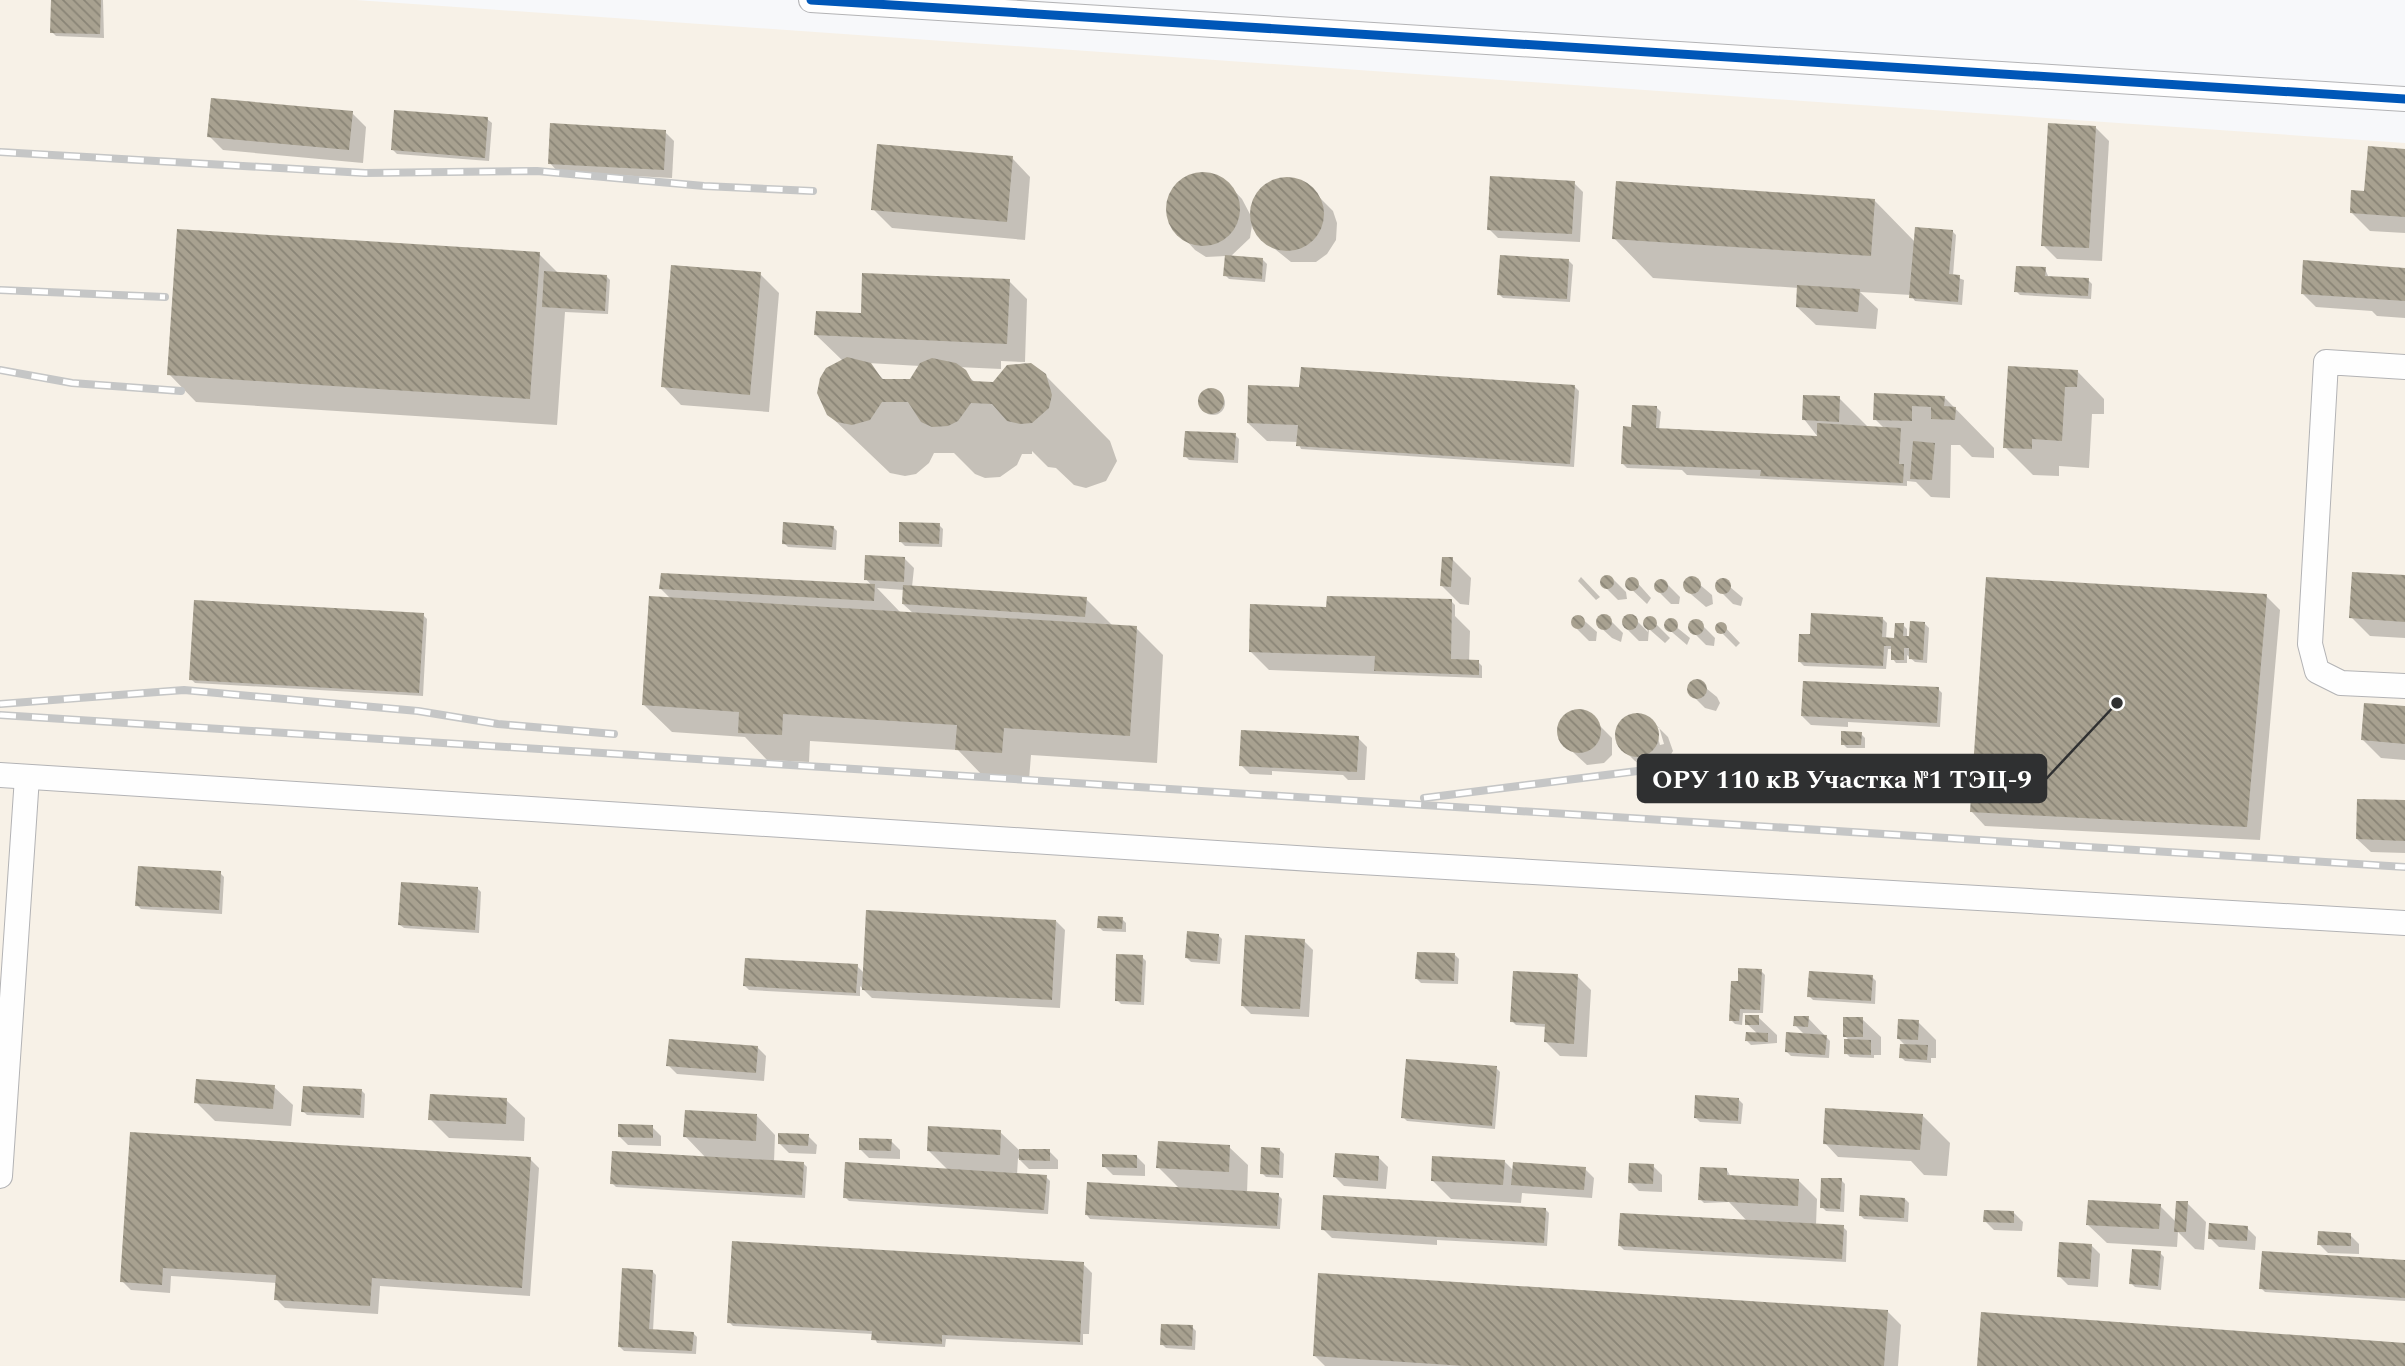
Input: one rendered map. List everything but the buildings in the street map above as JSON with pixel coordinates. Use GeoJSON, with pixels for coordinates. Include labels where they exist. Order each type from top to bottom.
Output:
{"type":"FeatureCollection","features":[{"type":"Feature","properties":{"kind":"street"},"geometry":{"type":"LineString","coordinates":[[811,0],[2405,99]]}},
{"type":"Feature","properties":{"kind":"street"},"geometry":{"type":"LineString","coordinates":[[2405,368],[2326,362],[2310,644],[2317,671],[2341,683],[2405,687]]}},
{"type":"Feature","properties":{"kind":"street"},"geometry":{"type":"LineString","coordinates":[[0,775],[1327,860],[2405,923]]}},
{"type":"Feature","properties":{"kind":"street"},"geometry":{"type":"LineString","coordinates":[[0,1176],[27,777]]}},
{"type":"Feature","properties":{"kind":"shaded area"},"geometry":{"type":"Polygon","coordinates":[[[0,0],[356,0],[2405,143],[2405,1366],[0,1366],[0,0]]]}},
{"type":"Feature","properties":{"kind":"railway"},"geometry":{"type":"LineString","coordinates":[[0,152],[365,173],[537,171],[704,186],[813,191]]}},
{"type":"Feature","properties":{"kind":"railway"},"geometry":{"type":"LineString","coordinates":[[0,290],[165,297]]}},
{"type":"Feature","properties":{"kind":"railway"},"geometry":{"type":"LineString","coordinates":[[0,370],[72,383],[181,391]]}},
{"type":"Feature","properties":{"kind":"railway"},"geometry":{"type":"LineString","coordinates":[[0,704],[184,690],[418,711],[498,724],[614,734]]}},
{"type":"Feature","properties":{"kind":"railway"},"geometry":{"type":"LineString","coordinates":[[0,715],[2405,867]]}},
{"type":"Feature","properties":{"kind":"railway"},"geometry":{"type":"LineString","coordinates":[[1424,798],[1677,766],[1915,778]]}},
{"type":"Feature","properties":{"kind":"cycle path"},"geometry":{"type":"LineString","coordinates":[[811,0],[2405,99]]}},
{"type":"Feature","properties":{"kind":"place","name":"ОРУ 110 кВ Участка №1 ТЭЦ-9"},"geometry":{"type":"Point","coordinates":[2117,703]}}]}
